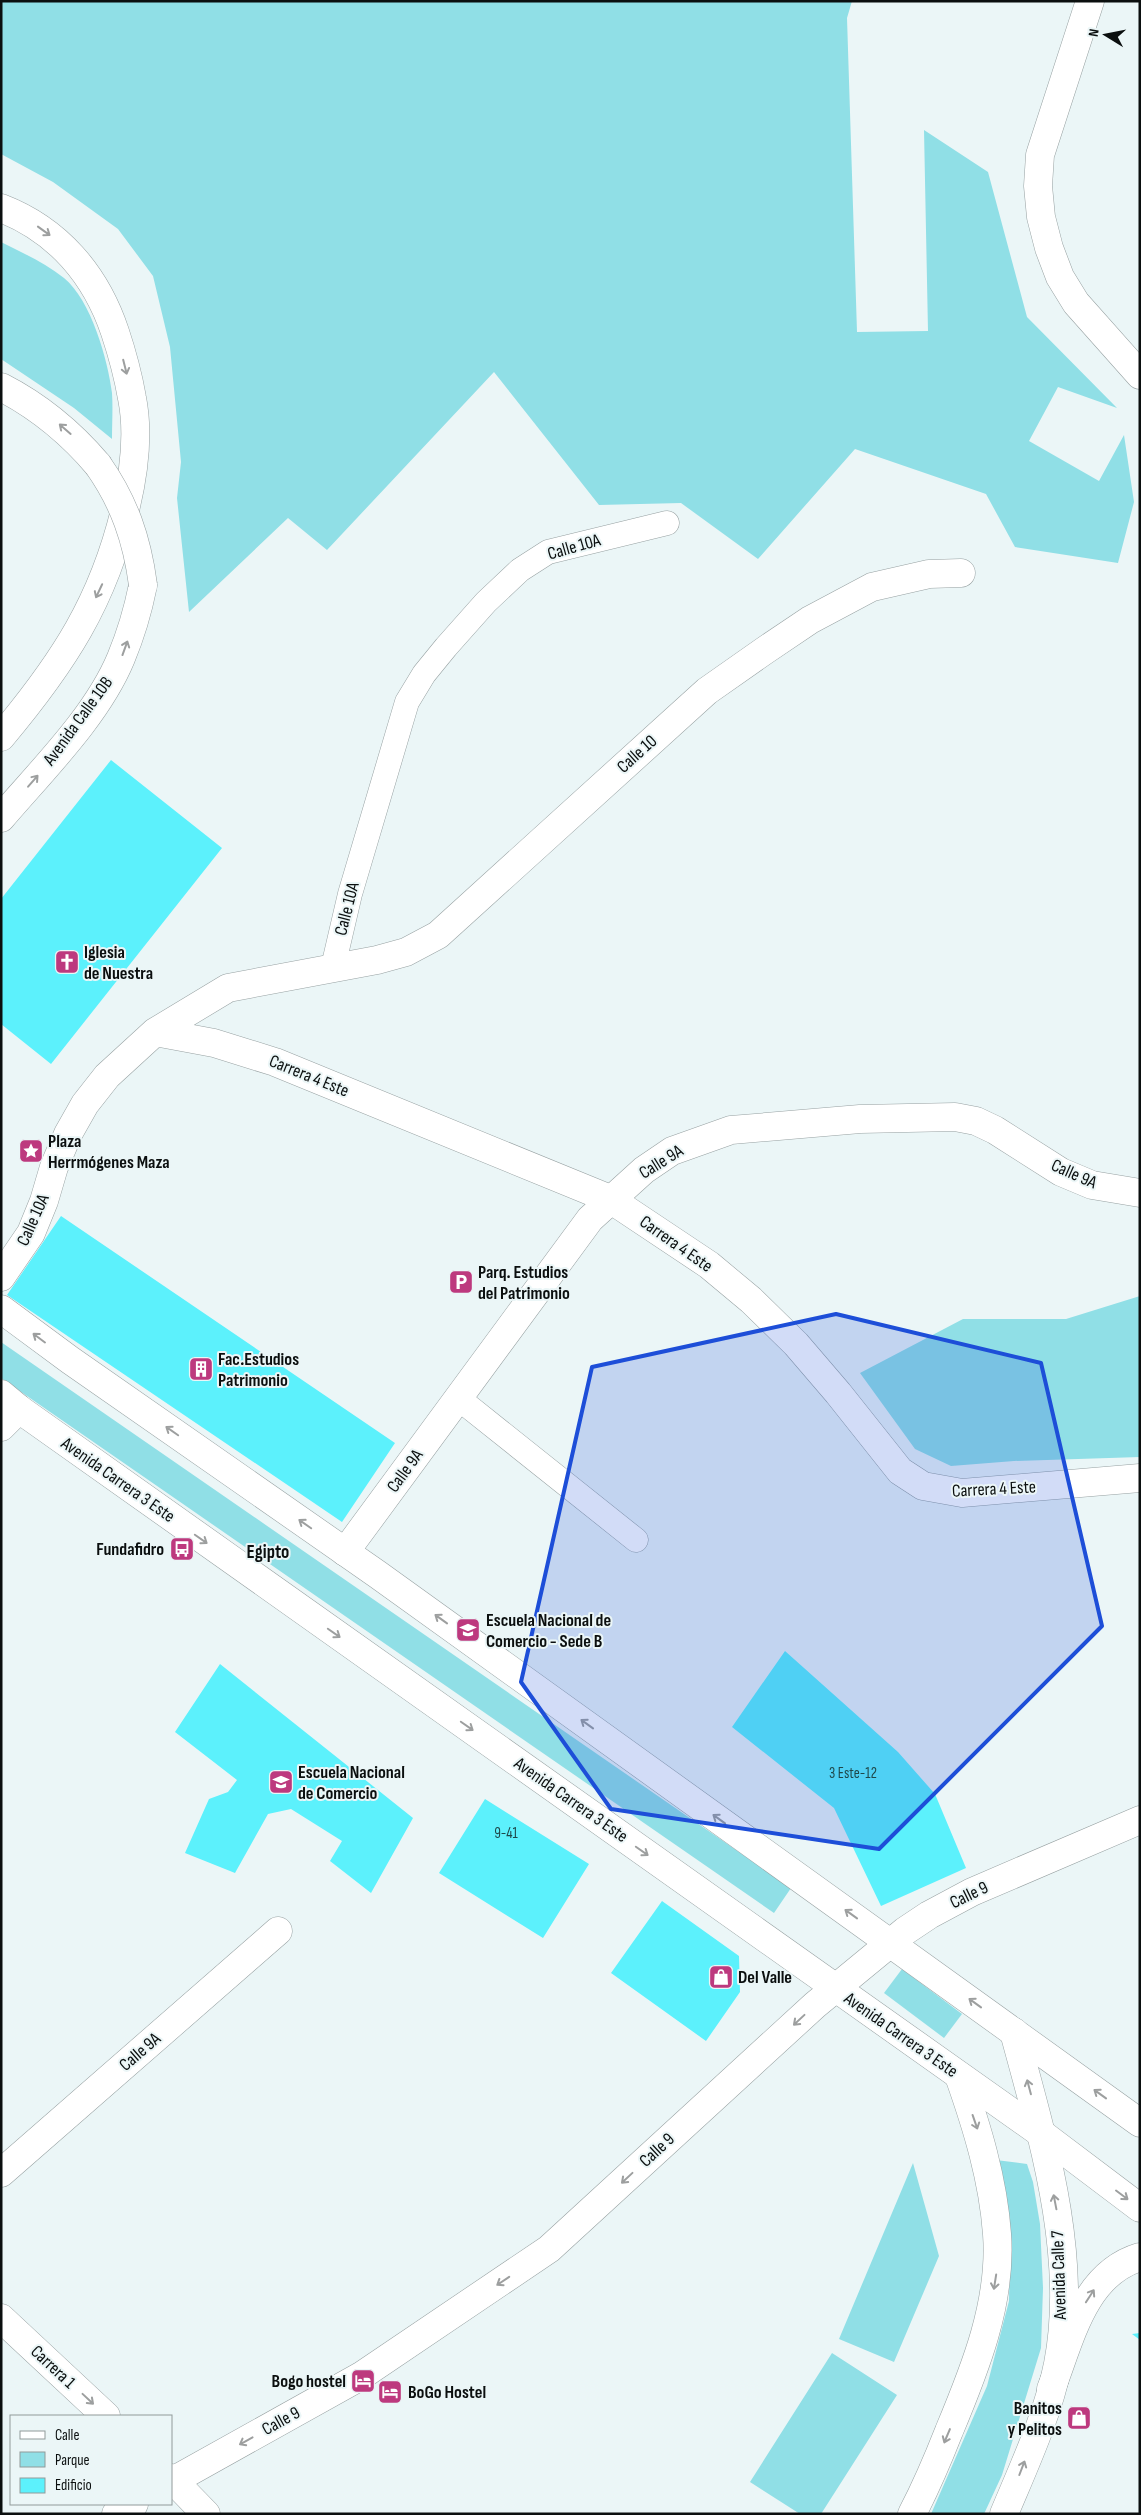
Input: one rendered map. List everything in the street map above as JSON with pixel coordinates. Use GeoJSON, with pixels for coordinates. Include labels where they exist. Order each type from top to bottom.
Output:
{"type":"FeatureCollection","features":[{"type":"Feature","properties":{"kind":"street"},"geometry":{"type":"LineString","coordinates":[[1090,1],[1040,155],[1038,186],[1041,217],[1048,248],[1060,277],[1076,303],[1140,375]]}},
{"type":"Feature","properties":{"kind":"street"},"geometry":{"type":"LineString","coordinates":[[1,208],[36,225],[57,240],[74,257],[92,283],[109,313],[132,399],[134,425],[130,486],[116,546],[101,588],[63,656],[26,707],[1,737]]}},
{"type":"Feature","properties":{"kind":"street","name":"Avenida Calle 10B"},"geometry":{"type":"LineString","coordinates":[[1,387],[50,417],[76,439],[98,465],[112,485],[130,524],[140,562],[143,584],[137,615],[121,660],[99,697],[48,763],[1,818]]}},
{"type":"Feature","properties":{"kind":"street","name":"Calle 10"},"geometry":{"type":"LineString","coordinates":[[333,967],[406,952],[438,936],[707,691],[810,620],[872,588],[929,574],[961,573]]}},
{"type":"Feature","properties":{"kind":"street","name":"Calle 10A"},"geometry":{"type":"LineString","coordinates":[[1,1277],[31,1233],[68,1134],[85,1104],[107,1076],[155,1032],[228,988],[333,967]]}},
{"type":"Feature","properties":{"kind":"street","name":"Carrera 4 Este"},"geometry":{"type":"LineString","coordinates":[[155,1032],[214,1043],[275,1062],[610,1199],[709,1265],[750,1300],[796,1344],[900,1471],[923,1486],[962,1493],[1140,1478]]}},
{"type":"Feature","properties":{"kind":"street","name":"Calle 9A"},"geometry":{"type":"LineString","coordinates":[[345,1552],[590,1219],[644,1170],[672,1151],[730,1130],[934,1116],[976,1121],[995,1130],[1061,1172],[1092,1185],[1140,1193]]}},
{"type":"Feature","properties":{"kind":"street"},"geometry":{"type":"LineString","coordinates":[[1,1309],[70,1360],[345,1552],[1140,2123]]}},
{"type":"Feature","properties":{"kind":"street","name":"Avenida Carrera 3 Este"},"geometry":{"type":"LineString","coordinates":[[7,1410],[835,1988],[1042,2134],[1140,2208]]}},
{"type":"Feature","properties":{"kind":"street","name":"Calle 9"},"geometry":{"type":"LineString","coordinates":[[172,2480],[361,2376],[549,2249],[835,1988],[890,1943],[929,1915],[972,1892],[1140,1820]]}},
{"type":"Feature","properties":{"kind":"street","name":"Calle 9A"},"geometry":{"type":"LineString","coordinates":[[1,2173],[278,1931]]}},
{"type":"Feature","properties":{"kind":"street","name":"Avenida Calle 7"},"geometry":{"type":"LineString","coordinates":[[1004,2514],[1051,2390],[1058,2364],[1063,2297],[1056,2211],[1042,2134],[1014,2032]]}},
{"type":"Feature","properties":{"kind":"street"},"geometry":{"type":"LineString","coordinates":[[912,2514],[972,2378],[989,2319],[997,2277],[997,2235],[993,2196],[977,2127],[959,2076]]}},
{"type":"Feature","properties":{"kind":"street"},"geometry":{"type":"LineString","coordinates":[[1051,2390],[1089,2297],[1110,2273],[1123,2264],[1140,2257]]}},
{"type":"Feature","properties":{"kind":"street","name":"Carrera 1"},"geometry":{"type":"LineString","coordinates":[[1,2318],[105,2415]]}},
{"type":"Feature","properties":{"kind":"street"},"geometry":{"type":"LineString","coordinates":[[172,2480],[206,2514]]}},
{"type":"Feature","properties":{"kind":"street"},"geometry":{"type":"LineString","coordinates":[[116,2514],[132,2505]]}},
{"type":"Feature","properties":{"kind":"lane","name":"Calle 10A"},"geometry":{"type":"LineString","coordinates":[[333,967],[350,894],[407,702],[424,674],[486,602],[520,570],[548,552],[667,523]]}},
{"type":"Feature","properties":{"kind":"lane"},"geometry":{"type":"LineString","coordinates":[[458,1398],[636,1540]]}},
{"type":"Feature","properties":{"kind":"highlighted area"},"geometry":{"type":"Polygon","coordinates":[[[836,1314],[1041,1363],[1102,1626],[879,1849],[611,1809],[521,1682],[592,1367],[836,1314]]]}},
{"type":"Feature","properties":{"kind":"green space"},"geometry":{"type":"Polygon","coordinates":[[[1,1],[852,1],[847,18],[857,332],[928,331],[924,130],[988,172],[1027,317],[1117,408],[1058,387],[1029,441],[1099,481],[1124,435],[1134,502],[1118,563],[1015,547],[986,494],[855,449],[758,559],[681,503],[599,505],[494,372],[327,550],[288,518],[189,612],[177,498],[181,462],[170,347],[153,276],[118,229],[53,182],[1,154],[1,1]]]}},
{"type":"Feature","properties":{"kind":"green space"},"geometry":{"type":"Polygon","coordinates":[[[1,242],[34,258],[64,278],[74,288],[90,315],[97,331],[110,379],[112,393],[112,439],[74,408],[1,359],[1,242]]]}},
{"type":"Feature","properties":{"kind":"green space"},"geometry":{"type":"Polygon","coordinates":[[[1140,1296],[1140,1457],[1014,1461],[951,1466],[915,1449],[860,1373],[963,1319],[1066,1319],[1140,1296]]]}},
{"type":"Feature","properties":{"kind":"green space"},"geometry":{"type":"Polygon","coordinates":[[[1,1342],[791,1888],[774,1913],[1,1378],[1,1342]]]}},
{"type":"Feature","properties":{"kind":"green space"},"geometry":{"type":"Polygon","coordinates":[[[902,1969],[962,2014],[944,2038],[884,1993],[902,1969]]]}},
{"type":"Feature","properties":{"kind":"green space"},"geometry":{"type":"Polygon","coordinates":[[[996,2160],[1027,2164],[1033,2182],[1040,2224],[1043,2288],[1041,2348],[1002,2475],[984,2514],[931,2514],[987,2386],[1009,2301],[1010,2249],[996,2160]]]}},
{"type":"Feature","properties":{"kind":"green space"},"geometry":{"type":"Polygon","coordinates":[[[913,2163],[939,2256],[894,2362],[839,2339],[913,2163]]]}},
{"type":"Feature","properties":{"kind":"green space"},"geometry":{"type":"Polygon","coordinates":[[[832,2353],[897,2395],[821,2514],[800,2514],[750,2482],[832,2353]]]}},
{"type":"Feature","properties":{"kind":"building","name":"Iglesia de Nuestra"},"geometry":{"type":"Polygon","coordinates":[[[111,760],[222,848],[51,1064],[1,1024],[1,899],[111,760]]]}},
{"type":"Feature","properties":{"kind":"building","name":"Fac.Estudios Patrimonio"},"geometry":{"type":"Polygon","coordinates":[[[61,1216],[395,1443],[342,1522],[7,1295],[61,1216]]]}},
{"type":"Feature","properties":{"kind":"building"},"geometry":{"type":"Polygon","coordinates":[[[785,1651],[898,1752],[935,1794],[966,1868],[881,1906],[834,1808],[732,1727],[785,1651]]]}},
{"type":"Feature","properties":{"kind":"building"},"geometry":{"type":"Polygon","coordinates":[[[220,1664],[413,1818],[371,1893],[330,1861],[342,1841],[291,1809],[268,1814],[235,1873],[185,1853],[209,1799],[228,1792],[237,1780],[175,1732],[220,1664]]]}},
{"type":"Feature","properties":{"kind":"building"},"geometry":{"type":"Polygon","coordinates":[[[485,1799],[589,1864],[543,1938],[439,1873],[485,1799]]]}},
{"type":"Feature","properties":{"kind":"building"},"geometry":{"type":"Polygon","coordinates":[[[662,1901],[739,1956],[740,1992],[706,2041],[611,1973],[662,1901]]]}},
{"type":"Feature","properties":{"kind":"building"},"geometry":{"type":"Polygon","coordinates":[[[1140,2333],[1140,2340],[1132,2334],[1140,2333]]]}},
{"type":"Feature","properties":{"kind":"place","name":"Iglesia de Nuestra"},"geometry":{"type":"Point","coordinates":[67,962]}},
{"type":"Feature","properties":{"kind":"place","name":"Plaza Herrmógenes Maza"},"geometry":{"type":"Point","coordinates":[31,1151]}},
{"type":"Feature","properties":{"kind":"place","name":"Parq. Estudios del Patrimonio"},"geometry":{"type":"Point","coordinates":[461,1282]}},
{"type":"Feature","properties":{"kind":"place","name":"Fac.Estudios Patrimonio"},"geometry":{"type":"Point","coordinates":[201,1369]}},
{"type":"Feature","properties":{"kind":"place","name":"Fundafidro"},"geometry":{"type":"Point","coordinates":[182,1549]}},
{"type":"Feature","properties":{"kind":"place","name":"Escuela Nacional de Comercio - Sede B"},"geometry":{"type":"Point","coordinates":[468,1630]}},
{"type":"Feature","properties":{"kind":"place","name":"Escuela Nacional de Comercio"},"geometry":{"type":"Point","coordinates":[281,1782]}},
{"type":"Feature","properties":{"kind":"place","name":"Del Valle"},"geometry":{"type":"Point","coordinates":[721,1977]}},
{"type":"Feature","properties":{"kind":"place","name":"Bogo hostel"},"geometry":{"type":"Point","coordinates":[363,2381]}},
{"type":"Feature","properties":{"kind":"place","name":"BoGo Hostel"},"geometry":{"type":"Point","coordinates":[390,2392]}},
{"type":"Feature","properties":{"kind":"place","name":"Banitos y Pelitos"},"geometry":{"type":"Point","coordinates":[1079,2418]}},
{"type":"Feature","properties":{"kind":"district","name":"Egipto"},"geometry":{"type":"Point","coordinates":[268,1552]}}]}
